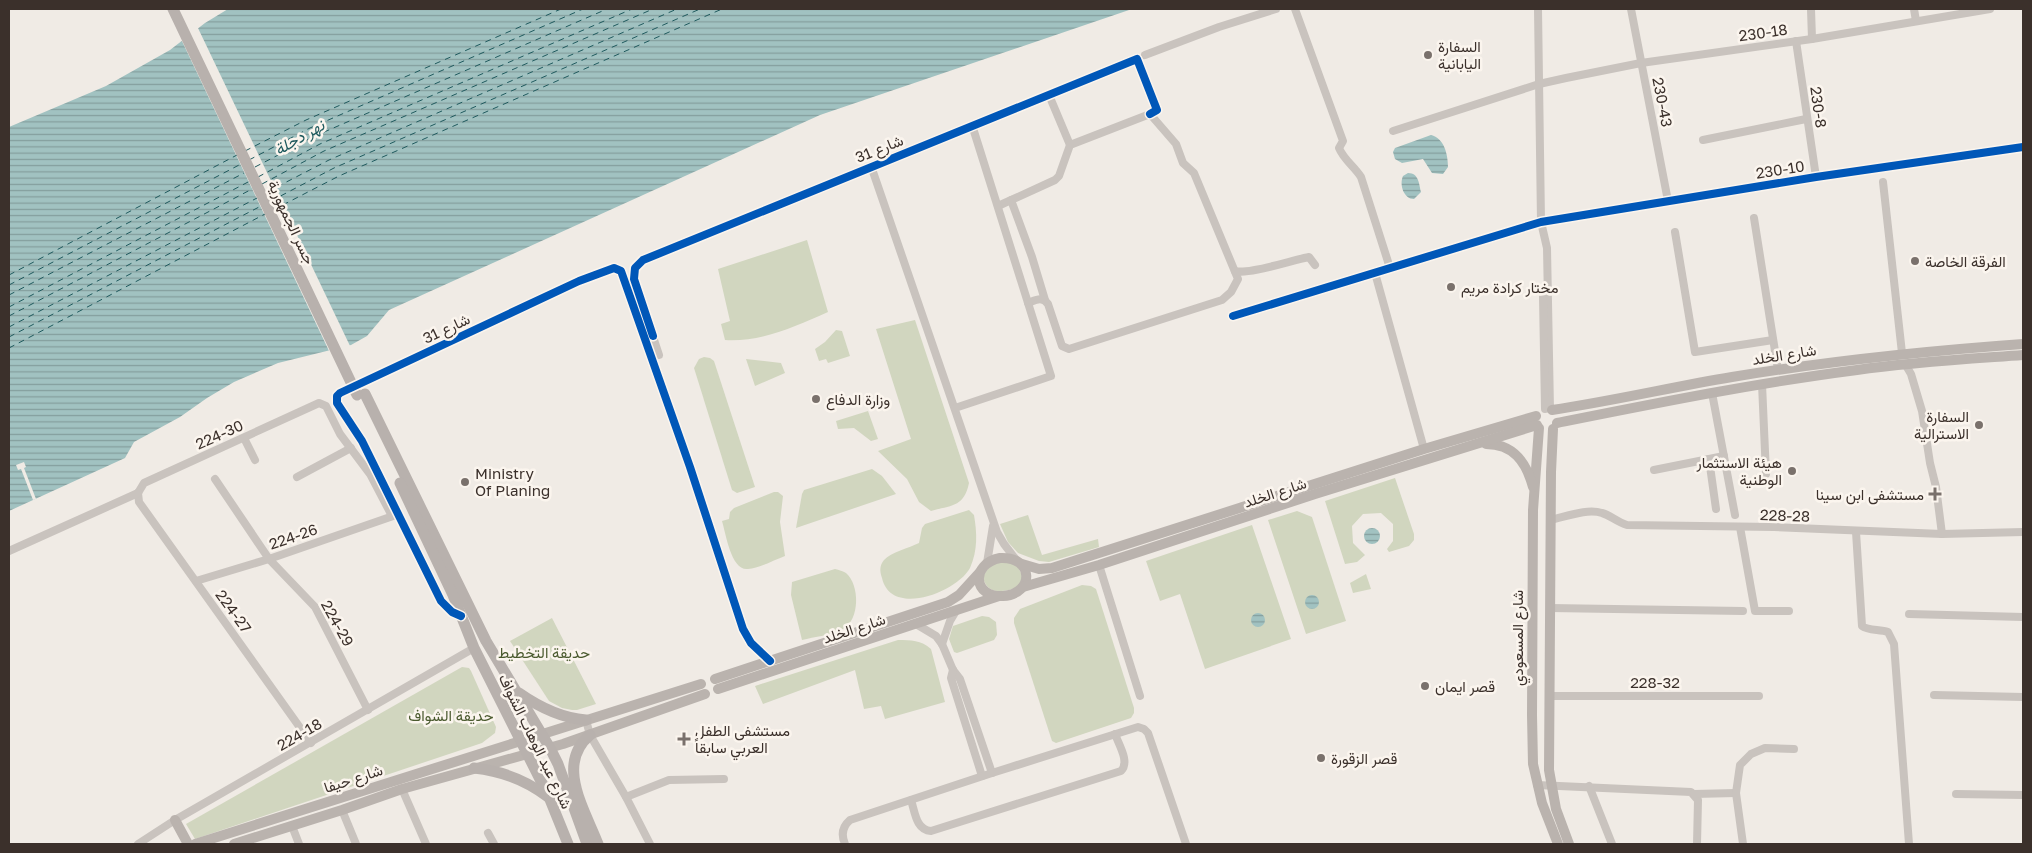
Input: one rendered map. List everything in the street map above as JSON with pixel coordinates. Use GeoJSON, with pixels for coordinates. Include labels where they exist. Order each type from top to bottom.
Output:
{"type":"FeatureCollection","features":[{"type":"Feature","properties":{"kind":"main road","name":"جسر الجمهورية"},"geometry":{"type":"LineString","coordinates":[[173,9],[457,593]]}},
{"type":"Feature","properties":{"kind":"main road","name":"جسر الجمهورية"},"geometry":{"type":"LineString","coordinates":[[181,9],[361,394]]}},
{"type":"Feature","properties":{"kind":"main road","name":"شارع الخلد"},"geometry":{"type":"LineString","coordinates":[[1549,410],[1778,370],[1904,359],[2023,344]]}},
{"type":"Feature","properties":{"kind":"main road","name":"شارع الخلد"},"geometry":{"type":"LineString","coordinates":[[1555,426],[1712,393],[1904,359],[2023,355]]}},
{"type":"Feature","properties":{"kind":"main road"},"geometry":{"type":"LineString","coordinates":[[1555,426],[1546,431],[1538,423],[1540,411],[1549,410],[1557,416],[1550,520],[1549,757],[1550,784],[1556,809],[1569,844]]}},
{"type":"Feature","properties":{"kind":"main road","name":"شارع الخلد"},"geometry":{"type":"LineString","coordinates":[[1019,563],[1039,569],[1052,568],[1424,449],[1538,423]]}},
{"type":"Feature","properties":{"kind":"main road","name":"شارع الخلد"},"geometry":{"type":"LineString","coordinates":[[1023,587],[1099,565],[1315,494],[1480,444],[1538,423]]}},
{"type":"Feature","properties":{"kind":"main road","name":"شارع المسعودي"},"geometry":{"type":"LineString","coordinates":[[1538,423],[1535,494],[1533,764],[1542,803],[1558,844]]}},
{"type":"Feature","properties":{"kind":"main road"},"geometry":{"type":"LineString","coordinates":[[1480,444],[1505,446],[1519,456],[1530,475],[1535,494]]}},
{"type":"Feature","properties":{"kind":"main road"},"geometry":{"type":"LineString","coordinates":[[1003,558],[1019,563],[1027,574],[1026,582],[1023,587],[1013,594],[999,596],[988,593],[982,588],[978,580],[980,572],[987,563],[1003,558]]}},
{"type":"Feature","properties":{"kind":"main road","name":"شارع الخلد"},"geometry":{"type":"LineString","coordinates":[[980,572],[959,595],[948,602],[862,635],[717,684],[770,661],[862,635],[916,624],[999,596]]}},
{"type":"Feature","properties":{"kind":"main road","name":"شارع عبد الوهاب الشواف"},"geometry":{"type":"LineString","coordinates":[[457,593],[462,616],[474,648],[549,797],[568,844]]}},
{"type":"Feature","properties":{"kind":"main road","name":"شارع عبد الوهاب الشواف"},"geometry":{"type":"LineString","coordinates":[[457,593],[514,690],[543,734],[558,764],[587,844]]}},
{"type":"Feature","properties":{"kind":"main road"},"geometry":{"type":"LineString","coordinates":[[521,741],[701,684]]}},
{"type":"Feature","properties":{"kind":"main road"},"geometry":{"type":"LineString","coordinates":[[514,690],[569,719],[586,720]]}},
{"type":"Feature","properties":{"kind":"main road"},"geometry":{"type":"LineString","coordinates":[[527,753],[550,748],[590,735],[705,694]]}},
{"type":"Feature","properties":{"kind":"main road"},"geometry":{"type":"LineString","coordinates":[[590,735],[582,742],[578,749],[573,764],[573,775],[576,788],[598,844]]}},
{"type":"Feature","properties":{"kind":"main road","name":"شارع حيفا"},"geometry":{"type":"LineString","coordinates":[[195,844],[521,741]]}},
{"type":"Feature","properties":{"kind":"main road","name":"شارع حيفا"},"geometry":{"type":"LineString","coordinates":[[238,844],[402,789],[527,753]]}},
{"type":"Feature","properties":{"kind":"main road"},"geometry":{"type":"LineString","coordinates":[[474,768],[511,776],[531,785],[549,797]]}},
{"type":"Feature","properties":{"kind":"main road"},"geometry":{"type":"LineString","coordinates":[[175,820],[188,844]]}},
{"type":"Feature","properties":{"kind":"street","name":"شارع 31"},"geometry":{"type":"LineString","coordinates":[[659,355],[634,279],[635,268],[643,260],[1141,57],[1219,27],[1276,9]]}},
{"type":"Feature","properties":{"kind":"street"},"geometry":{"type":"LineString","coordinates":[[1295,9],[1343,140],[1339,148],[1342,157],[1361,176],[1390,268]]}},
{"type":"Feature","properties":{"kind":"street"},"geometry":{"type":"LineString","coordinates":[[1538,9],[1541,222],[1547,248],[1549,410]]}},
{"type":"Feature","properties":{"kind":"street","name":"230-43"},"geometry":{"type":"LineString","coordinates":[[1631,9],[1668,201]]}},
{"type":"Feature","properties":{"kind":"street"},"geometry":{"type":"LineString","coordinates":[[1811,9],[1812,39]]}},
{"type":"Feature","properties":{"kind":"street"},"geometry":{"type":"LineString","coordinates":[[1914,9],[1916,21]]}},
{"type":"Feature","properties":{"kind":"street","name":"230-18"},"geometry":{"type":"LineString","coordinates":[[1393,131],[1539,84],[1641,64],[1812,39],[1990,9]]}},
{"type":"Feature","properties":{"kind":"street","name":"230-8"},"geometry":{"type":"LineString","coordinates":[[1796,41],[1816,177]]}},
{"type":"Feature","properties":{"kind":"street"},"geometry":{"type":"LineString","coordinates":[[1070,145],[1157,110],[1141,57]]}},
{"type":"Feature","properties":{"kind":"street"},"geometry":{"type":"LineString","coordinates":[[998,206],[1056,180],[1059,176],[1070,145],[1049,95]]}},
{"type":"Feature","properties":{"kind":"street"},"geometry":{"type":"LineString","coordinates":[[1011,200],[1032,257],[1044,300],[1048,304],[1062,346],[1069,349],[1222,300],[1235,286],[1238,279],[1235,271],[1194,172],[1183,163],[1176,144],[1150,114]]}},
{"type":"Feature","properties":{"kind":"street"},"geometry":{"type":"LineString","coordinates":[[1703,140],[1806,119]]}},
{"type":"Feature","properties":{"kind":"street"},"geometry":{"type":"LineString","coordinates":[[955,408],[1051,376],[972,126]]}},
{"type":"Feature","properties":{"kind":"street","name":"230-10"},"geometry":{"type":"LineString","coordinates":[[1233,316],[1541,222],[1816,177],[2023,147]]}},
{"type":"Feature","properties":{"kind":"street"},"geometry":{"type":"LineString","coordinates":[[872,166],[999,538],[1019,563]]}},
{"type":"Feature","properties":{"kind":"street"},"geometry":{"type":"LineString","coordinates":[[1883,182],[1904,359],[1911,374],[1922,410],[1930,462],[1936,486],[1942,534]]}},
{"type":"Feature","properties":{"kind":"street"},"geometry":{"type":"LineString","coordinates":[[1754,218],[1778,370]]}},
{"type":"Feature","properties":{"kind":"street"},"geometry":{"type":"LineString","coordinates":[[1675,232],[1695,352],[1773,340]]}},
{"type":"Feature","properties":{"kind":"street"},"geometry":{"type":"LineString","coordinates":[[1235,271],[1242,273],[1309,257],[1315,265]]}},
{"type":"Feature","properties":{"kind":"street","name":"شارع 31"},"geometry":{"type":"LineString","coordinates":[[395,515],[362,441],[337,403],[337,396],[580,281],[611,268],[617,268],[621,272],[690,467],[743,629],[751,643],[770,661]]}},
{"type":"Feature","properties":{"kind":"street"},"geometry":{"type":"LineString","coordinates":[[1375,273],[1424,449]]}},
{"type":"Feature","properties":{"kind":"street"},"geometry":{"type":"LineString","coordinates":[[1028,303],[1039,299],[1044,300]]}},
{"type":"Feature","properties":{"kind":"street"},"geometry":{"type":"LineString","coordinates":[[1762,384],[1766,474]]}},
{"type":"Feature","properties":{"kind":"street"},"geometry":{"type":"LineString","coordinates":[[1712,393],[1735,515]]}},
{"type":"Feature","properties":{"kind":"street","name":"224-30"},"geometry":{"type":"LineString","coordinates":[[9,551],[138,493],[144,482],[244,438],[316,403],[322,403],[326,406],[334,424],[351,448]]}},
{"type":"Feature","properties":{"kind":"street"},"geometry":{"type":"LineString","coordinates":[[244,438],[255,460]]}},
{"type":"Feature","properties":{"kind":"street"},"geometry":{"type":"LineString","coordinates":[[297,477],[351,448],[370,474],[395,515],[440,601],[452,612],[462,616]]}},
{"type":"Feature","properties":{"kind":"street"},"geometry":{"type":"LineString","coordinates":[[1654,470],[1724,456]]}},
{"type":"Feature","properties":{"kind":"street"},"geometry":{"type":"LineString","coordinates":[[1710,459],[1716,509]]}},
{"type":"Feature","properties":{"kind":"street","name":"224-29"},"geometry":{"type":"LineString","coordinates":[[215,479],[269,559],[315,607],[368,710]]}},
{"type":"Feature","properties":{"kind":"street","name":"224-27"},"geometry":{"type":"LineString","coordinates":[[138,493],[139,502],[311,743]]}},
{"type":"Feature","properties":{"kind":"street","name":"228-28"},"geometry":{"type":"LineString","coordinates":[[1550,520],[1589,512],[1602,513],[1616,522],[1627,525],[1942,534],[2023,532]]}},
{"type":"Feature","properties":{"kind":"street","name":"224-26"},"geometry":{"type":"LineString","coordinates":[[196,581],[269,559],[395,515]]}},
{"type":"Feature","properties":{"kind":"street"},"geometry":{"type":"LineString","coordinates":[[987,563],[993,536],[993,519]]}},
{"type":"Feature","properties":{"kind":"street"},"geometry":{"type":"LineString","coordinates":[[1740,527],[1755,610],[1789,611]]}},
{"type":"Feature","properties":{"kind":"street"},"geometry":{"type":"LineString","coordinates":[[1856,532],[1862,626],[1865,629],[1888,632],[1894,644],[1909,844]]}},
{"type":"Feature","properties":{"kind":"street"},"geometry":{"type":"LineString","coordinates":[[1099,565],[1140,696]]}},
{"type":"Feature","properties":{"kind":"street"},"geometry":{"type":"LineString","coordinates":[[1550,608],[1743,611]]}},
{"type":"Feature","properties":{"kind":"street"},"geometry":{"type":"LineString","coordinates":[[942,644],[950,621],[956,611]]}},
{"type":"Feature","properties":{"kind":"street"},"geometry":{"type":"LineString","coordinates":[[1909,614],[2023,617]]}},
{"type":"Feature","properties":{"kind":"street"},"geometry":{"type":"LineString","coordinates":[[916,624],[936,636],[942,644],[952,670],[960,679],[992,773]]}},
{"type":"Feature","properties":{"kind":"street","name":"224-18"},"geometry":{"type":"LineString","coordinates":[[138,844],[175,820],[474,648]]}},
{"type":"Feature","properties":{"kind":"street"},"geometry":{"type":"LineString","coordinates":[[952,670],[952,678],[982,776]]}},
{"type":"Feature","properties":{"kind":"street","name":"228-32"},"geometry":{"type":"LineString","coordinates":[[1550,696],[1759,696]]}},
{"type":"Feature","properties":{"kind":"street"},"geometry":{"type":"LineString","coordinates":[[1934,696],[2023,697]]}},
{"type":"Feature","properties":{"kind":"street"},"geometry":{"type":"LineString","coordinates":[[586,720],[590,735],[626,797],[650,844]]}},
{"type":"Feature","properties":{"kind":"street"},"geometry":{"type":"LineString","coordinates":[[845,844],[842,833],[850,820],[1138,727],[1148,733],[1186,844]]}},
{"type":"Feature","properties":{"kind":"street"},"geometry":{"type":"LineString","coordinates":[[911,800],[920,826],[925,830],[931,831],[1112,774],[1121,771],[1125,764],[1115,734]]}},
{"type":"Feature","properties":{"kind":"street"},"geometry":{"type":"LineString","coordinates":[[1743,844],[1736,793],[1740,765],[1751,754],[1765,748],[1794,749]]}},
{"type":"Feature","properties":{"kind":"street"},"geometry":{"type":"LineString","coordinates":[[626,797],[669,780],[724,779]]}},
{"type":"Feature","properties":{"kind":"street"},"geometry":{"type":"LineString","coordinates":[[1538,785],[1687,791],[1694,794],[1736,793]]}},
{"type":"Feature","properties":{"kind":"street"},"geometry":{"type":"LineString","coordinates":[[1589,786],[1612,844]]}},
{"type":"Feature","properties":{"kind":"street"},"geometry":{"type":"LineString","coordinates":[[402,789],[426,844]]}},
{"type":"Feature","properties":{"kind":"street"},"geometry":{"type":"LineString","coordinates":[[1694,794],[1698,800],[1697,844]]}},
{"type":"Feature","properties":{"kind":"street"},"geometry":{"type":"LineString","coordinates":[[1956,794],[2023,795]]}},
{"type":"Feature","properties":{"kind":"street"},"geometry":{"type":"LineString","coordinates":[[342,810],[356,844]]}},
{"type":"Feature","properties":{"kind":"street"},"geometry":{"type":"LineString","coordinates":[[292,826],[299,844]]}},
{"type":"Feature","properties":{"kind":"street"},"geometry":{"type":"LineString","coordinates":[[488,833],[494,844]]}},
{"type":"Feature","properties":{"kind":"green space"},"geometry":{"type":"Polygon","coordinates":[[[807,240],[828,312],[765,336],[752,339],[725,340],[721,324],[730,321],[718,269],[807,240]]]}},
{"type":"Feature","properties":{"kind":"green space"},"geometry":{"type":"Polygon","coordinates":[[[915,320],[969,483],[964,497],[956,504],[931,511],[919,502],[907,479],[878,451],[911,439],[876,329],[915,320]]]}},
{"type":"Feature","properties":{"kind":"green space"},"geometry":{"type":"Polygon","coordinates":[[[836,330],[842,331],[850,356],[828,363],[826,359],[819,361],[815,349],[825,342],[836,330]]]}},
{"type":"Feature","properties":{"kind":"green space"},"geometry":{"type":"Polygon","coordinates":[[[704,357],[714,361],[755,487],[737,493],[732,490],[694,368],[699,359],[704,357]]]}},
{"type":"Feature","properties":{"kind":"green space"},"geometry":{"type":"Polygon","coordinates":[[[746,359],[781,363],[785,373],[755,386],[746,359]]]}},
{"type":"Feature","properties":{"kind":"green space"},"geometry":{"type":"Polygon","coordinates":[[[868,411],[878,439],[871,441],[854,428],[838,429],[836,421],[868,411]]]}},
{"type":"Feature","properties":{"kind":"green space"},"geometry":{"type":"Polygon","coordinates":[[[872,469],[882,476],[896,494],[796,528],[804,490],[872,469]]]}},
{"type":"Feature","properties":{"kind":"green space"},"geometry":{"type":"Polygon","coordinates":[[[1395,478],[1414,534],[1414,540],[1409,546],[1389,552],[1387,549],[1393,541],[1393,524],[1381,513],[1363,514],[1352,526],[1353,543],[1365,555],[1357,562],[1345,564],[1325,501],[1395,478]]]}},
{"type":"Feature","properties":{"kind":"green space"},"geometry":{"type":"Polygon","coordinates":[[[778,492],[783,496],[780,522],[785,556],[757,567],[742,568],[737,564],[730,551],[722,521],[729,519],[730,512],[734,508],[778,492]]]}},
{"type":"Feature","properties":{"kind":"green space"},"geometry":{"type":"Polygon","coordinates":[[[969,510],[974,515],[976,548],[970,568],[963,577],[939,592],[924,597],[910,599],[898,597],[888,590],[880,571],[881,564],[887,557],[919,543],[922,528],[925,524],[969,510]]]}},
{"type":"Feature","properties":{"kind":"green space"},"geometry":{"type":"Polygon","coordinates":[[[1297,511],[1312,517],[1346,621],[1306,634],[1268,520],[1297,511]]]}},
{"type":"Feature","properties":{"kind":"green space"},"geometry":{"type":"Polygon","coordinates":[[[1028,515],[1042,555],[1098,539],[1099,547],[1049,562],[1039,561],[1018,553],[1008,542],[1000,524],[1028,515]]]}},
{"type":"Feature","properties":{"kind":"green space"},"geometry":{"type":"Polygon","coordinates":[[[1252,525],[1291,639],[1205,669],[1180,594],[1160,601],[1146,561],[1252,525]]]}},
{"type":"Feature","properties":{"kind":"green space"},"geometry":{"type":"Polygon","coordinates":[[[1006,561],[1017,565],[1023,577],[1018,587],[1002,591],[992,590],[985,583],[983,577],[990,565],[1006,561]]]}},
{"type":"Feature","properties":{"kind":"green space"},"geometry":{"type":"Polygon","coordinates":[[[835,569],[846,573],[851,578],[854,586],[856,602],[853,618],[849,625],[839,631],[802,640],[791,595],[792,582],[835,569]]]}},
{"type":"Feature","properties":{"kind":"green space"},"geometry":{"type":"Polygon","coordinates":[[[1366,574],[1371,589],[1353,593],[1350,583],[1366,574]]]}},
{"type":"Feature","properties":{"kind":"green space"},"geometry":{"type":"Polygon","coordinates":[[[1082,585],[1091,586],[1096,589],[1134,713],[1131,718],[1056,743],[1052,741],[1014,618],[1020,609],[1082,585]]]}},
{"type":"Feature","properties":{"kind":"green space"},"geometry":{"type":"Polygon","coordinates":[[[982,616],[989,617],[996,622],[997,635],[994,640],[957,653],[954,652],[949,639],[953,626],[982,616]]]}},
{"type":"Feature","properties":{"kind":"green space","name":"حديقة التخطيط"},"geometry":{"type":"Polygon","coordinates":[[[552,618],[596,704],[572,710],[562,708],[549,701],[510,641],[552,618]]]}},
{"type":"Feature","properties":{"kind":"green space"},"geometry":{"type":"Polygon","coordinates":[[[898,640],[920,642],[931,649],[945,702],[885,719],[881,706],[864,709],[855,670],[763,704],[755,686],[898,640]]]}},
{"type":"Feature","properties":{"kind":"green space","name":"حديقة الشواف"},"geometry":{"type":"Polygon","coordinates":[[[462,667],[469,668],[471,671],[496,727],[495,733],[482,743],[195,839],[186,824],[462,667]]]}},
{"type":"Feature","properties":{"kind":"water","name":"نهر دجلة"},"geometry":{"type":"Polygon","coordinates":[[[228,9],[1132,9],[820,115],[389,310],[367,336],[351,345],[278,363],[234,382],[180,417],[134,442],[125,458],[9,511],[9,127],[106,86],[170,50],[205,23],[228,9]]]}},
{"type":"Feature","properties":{"kind":"water"},"geometry":{"type":"Polygon","coordinates":[[[1431,135],[1439,139],[1446,152],[1448,167],[1443,174],[1432,173],[1423,159],[1402,163],[1395,159],[1393,152],[1395,148],[1431,135]]]}},
{"type":"Feature","properties":{"kind":"water"},"geometry":{"type":"Polygon","coordinates":[[[1412,173],[1416,177],[1420,186],[1421,192],[1414,199],[1405,194],[1402,187],[1403,176],[1412,173]]]}},
{"type":"Feature","properties":{"kind":"water"},"geometry":{"type":"Polygon","coordinates":[[[1372,528],[1378,530],[1380,536],[1378,542],[1372,544],[1366,542],[1364,536],[1366,530],[1372,528]]]}},
{"type":"Feature","properties":{"kind":"water"},"geometry":{"type":"Polygon","coordinates":[[[1309,595],[1315,595],[1319,602],[1315,609],[1309,609],[1305,605],[1305,599],[1309,595]]]}},
{"type":"Feature","properties":{"kind":"water"},"geometry":{"type":"Polygon","coordinates":[[[1255,613],[1261,613],[1265,620],[1261,627],[1255,627],[1251,623],[1251,617],[1255,613]]]}},
{"type":"Feature","properties":{"kind":"pier"},"geometry":{"type":"Polygon","coordinates":[[[197,26],[351,348],[330,353],[181,39],[197,26]]]}},
{"type":"Feature","properties":{"kind":"pier"},"geometry":{"type":"Polygon","coordinates":[[[24,462],[26,467],[24,468],[36,499],[33,500],[21,469],[18,470],[16,465],[24,462]]]}},
{"type":"Feature","properties":{"kind":"ferry route"},"geometry":{"type":"LineString","coordinates":[[245,151],[306,120],[561,9]]}},
{"type":"Feature","properties":{"kind":"ferry route"},"geometry":{"type":"LineString","coordinates":[[249,160],[310,128],[583,9]]}},
{"type":"Feature","properties":{"kind":"ferry route"},"geometry":{"type":"LineString","coordinates":[[255,167],[315,136],[607,9]]}},
{"type":"Feature","properties":{"kind":"ferry route"},"geometry":{"type":"LineString","coordinates":[[258,177],[320,144],[632,9]]}},
{"type":"Feature","properties":{"kind":"ferry route"},"geometry":{"type":"LineString","coordinates":[[262,184],[324,151],[653,9]]}},
{"type":"Feature","properties":{"kind":"ferry route"},"geometry":{"type":"LineString","coordinates":[[267,192],[329,160],[677,9]]}},
{"type":"Feature","properties":{"kind":"ferry route"},"geometry":{"type":"LineString","coordinates":[[271,201],[334,168],[700,9]]}},
{"type":"Feature","properties":{"kind":"ferry route"},"geometry":{"type":"LineString","coordinates":[[273,210],[339,176],[722,9]]}},
{"type":"Feature","properties":{"kind":"ferry route"},"geometry":{"type":"LineString","coordinates":[[9,275],[237,155]]}},
{"type":"Feature","properties":{"kind":"ferry route"},"geometry":{"type":"LineString","coordinates":[[9,285],[241,164]]}},
{"type":"Feature","properties":{"kind":"ferry route"},"geometry":{"type":"LineString","coordinates":[[9,295],[244,173]]}},
{"type":"Feature","properties":{"kind":"ferry route"},"geometry":{"type":"LineString","coordinates":[[9,307],[250,181]]}},
{"type":"Feature","properties":{"kind":"ferry route"},"geometry":{"type":"LineString","coordinates":[[9,316],[254,188]]}},
{"type":"Feature","properties":{"kind":"ferry route"},"geometry":{"type":"LineString","coordinates":[[9,327],[257,198]]}},
{"type":"Feature","properties":{"kind":"ferry route"},"geometry":{"type":"LineString","coordinates":[[9,337],[261,206]]}},
{"type":"Feature","properties":{"kind":"ferry route"},"geometry":{"type":"LineString","coordinates":[[9,348],[265,214]]}},
{"type":"Feature","properties":{"kind":"cycle path"},"geometry":{"type":"LineString","coordinates":[[653,336],[634,279],[635,268],[643,260],[1137,59],[1157,110],[1150,114]]}},
{"type":"Feature","properties":{"kind":"cycle path"},"geometry":{"type":"LineString","coordinates":[[1233,316],[1541,222],[1816,177],[2023,147]]}},
{"type":"Feature","properties":{"kind":"cycle path"},"geometry":{"type":"LineString","coordinates":[[461,616],[452,612],[441,601],[362,441],[337,403],[337,396],[579,281],[614,268],[621,271],[690,467],[743,629],[751,643],[770,661]]}},
{"type":"Feature","properties":{"kind":"place","name":"السفارة اليابانية"},"geometry":{"type":"Point","coordinates":[1428,55]}},
{"type":"Feature","properties":{"kind":"place","name":"الفرقة الخاصة"},"geometry":{"type":"Point","coordinates":[1915,261]}},
{"type":"Feature","properties":{"kind":"place","name":"مختار كرادة مريم"},"geometry":{"type":"Point","coordinates":[1451,287]}},
{"type":"Feature","properties":{"kind":"place","name":"وزارة الدفاع"},"geometry":{"type":"Point","coordinates":[816,399]}},
{"type":"Feature","properties":{"kind":"place","name":"السفارة الاسترالية"},"geometry":{"type":"Point","coordinates":[1979,425]}},
{"type":"Feature","properties":{"kind":"place","name":"هيئة الاستثمار الوطنية"},"geometry":{"type":"Point","coordinates":[1792,471]}},
{"type":"Feature","properties":{"kind":"place","name":"Ministry Of Planing"},"geometry":{"type":"Point","coordinates":[465,482]}},
{"type":"Feature","properties":{"kind":"place","name":"مستشفى ابن سينا"},"geometry":{"type":"Point","coordinates":[1935,494]}},
{"type":"Feature","properties":{"kind":"place","name":"قصر ايمان"},"geometry":{"type":"Point","coordinates":[1425,686]}},
{"type":"Feature","properties":{"kind":"place","name":"مستشفى الطفل العربي سابقاً"},"geometry":{"type":"Point","coordinates":[684,739]}},
{"type":"Feature","properties":{"kind":"place","name":"قصر الزقورة"},"geometry":{"type":"Point","coordinates":[1321,758]}}]}
